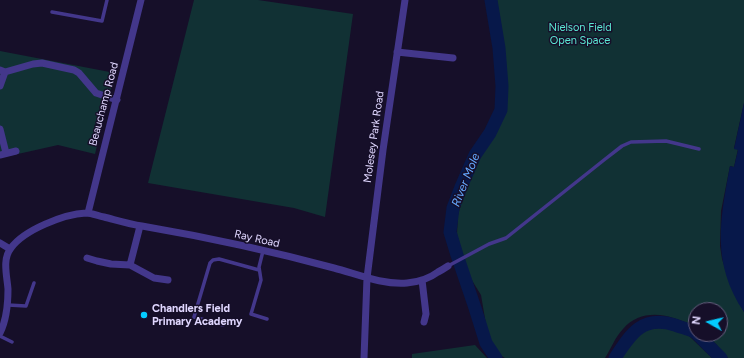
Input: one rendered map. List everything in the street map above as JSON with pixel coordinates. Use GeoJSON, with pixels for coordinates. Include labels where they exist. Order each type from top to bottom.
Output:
{"type":"FeatureCollection","features":[{"type":"Feature","properties":{"kind":"street","name":"Beauchamp Road"},"geometry":{"type":"LineString","coordinates":[[88,213],[142,0]]}},
{"type":"Feature","properties":{"kind":"street","name":"Molesey Park Road"},"geometry":{"type":"LineString","coordinates":[[364,358],[367,278],[405,0]]}},
{"type":"Feature","properties":{"kind":"street"},"geometry":{"type":"LineString","coordinates":[[397,52],[453,58]]}},
{"type":"Feature","properties":{"kind":"street"},"geometry":{"type":"LineString","coordinates":[[0,86],[3,71],[42,63],[80,72],[96,93],[117,100]]}},
{"type":"Feature","properties":{"kind":"street"},"geometry":{"type":"LineString","coordinates":[[0,128],[3,154],[16,151]]}},
{"type":"Feature","properties":{"kind":"street"},"geometry":{"type":"LineString","coordinates":[[0,333],[7,314],[6,261],[10,249],[14,244],[28,234],[51,222],[72,214],[88,213]]}},
{"type":"Feature","properties":{"kind":"street","name":"Ray Road"},"geometry":{"type":"LineString","coordinates":[[88,213],[140,226],[182,233],[263,251],[334,268],[367,278],[399,283],[422,280],[448,266]]}},
{"type":"Feature","properties":{"kind":"street"},"geometry":{"type":"LineString","coordinates":[[130,265],[140,226]]}},
{"type":"Feature","properties":{"kind":"street"},"geometry":{"type":"LineString","coordinates":[[0,243],[10,249]]}},
{"type":"Feature","properties":{"kind":"street"},"geometry":{"type":"LineString","coordinates":[[87,258],[111,264],[130,265],[154,278],[168,280]]}},
{"type":"Feature","properties":{"kind":"street"},"geometry":{"type":"LineString","coordinates":[[422,280],[426,314],[424,322]]}},
{"type":"Feature","properties":{"kind":"lane"},"geometry":{"type":"LineString","coordinates":[[52,12],[102,22],[107,0]]}},
{"type":"Feature","properties":{"kind":"lane"},"geometry":{"type":"LineString","coordinates":[[448,266],[489,244],[506,238],[622,146],[631,142],[666,142],[699,149]]}},
{"type":"Feature","properties":{"kind":"lane"},"geometry":{"type":"LineString","coordinates":[[263,251],[259,266],[261,280],[251,314],[267,319]]}},
{"type":"Feature","properties":{"kind":"lane"},"geometry":{"type":"LineString","coordinates":[[223,325],[194,317],[210,263],[213,260],[219,259],[259,270]]}},
{"type":"Feature","properties":{"kind":"lane"},"geometry":{"type":"LineString","coordinates":[[8,305],[26,306],[34,283]]}},
{"type":"Feature","properties":{"kind":"lane"},"geometry":{"type":"LineString","coordinates":[[0,336],[12,342]]}},
{"type":"Feature","properties":{"kind":"green space"},"geometry":{"type":"Polygon","coordinates":[[[194,0],[258,0],[353,14],[325,217],[294,208],[148,183],[194,0]]]}},
{"type":"Feature","properties":{"kind":"green space","name":"Nielson Field Open Space"},"geometry":{"type":"Polygon","coordinates":[[[497,0],[744,0],[744,103],[734,148],[738,149],[734,167],[730,166],[721,211],[720,246],[722,259],[733,291],[744,312],[744,358],[728,358],[714,342],[728,342],[728,302],[688,302],[688,324],[678,319],[658,315],[640,317],[631,322],[620,332],[605,358],[505,358],[500,355],[492,345],[488,336],[481,295],[468,274],[457,234],[458,215],[464,193],[477,161],[498,130],[507,100],[503,77],[497,0]]]}},
{"type":"Feature","properties":{"kind":"green space"},"geometry":{"type":"Polygon","coordinates":[[[0,51],[115,73],[95,154],[58,145],[0,158],[0,51]]]}},
{"type":"Feature","properties":{"kind":"green space"},"geometry":{"type":"Polygon","coordinates":[[[667,327],[688,336],[688,342],[695,342],[712,358],[620,358],[627,345],[647,328],[667,327]]]}},
{"type":"Feature","properties":{"kind":"green space"},"geometry":{"type":"Polygon","coordinates":[[[475,345],[487,358],[412,358],[412,354],[475,345]]]}},
{"type":"Feature","properties":{"kind":"water"},"geometry":{"type":"Polygon","coordinates":[[[744,103],[744,312],[726,276],[722,259],[721,223],[730,166],[734,167],[738,150],[734,149],[744,103]]]}},
{"type":"Feature","properties":{"kind":"waterway","name":"River Mole"},"geometry":{"type":"LineString","coordinates":[[491,0],[499,48],[502,86],[501,110],[490,133],[475,155],[461,187],[453,208],[450,232],[486,343],[496,358]]}},
{"type":"Feature","properties":{"kind":"waterway","name":"River Mole"},"geometry":{"type":"LineString","coordinates":[[615,358],[633,334],[646,324],[654,322],[664,323],[688,329]]}},
{"type":"Feature","properties":{"kind":"waterway","name":"River Mole"},"geometry":{"type":"LineString","coordinates":[[705,342],[721,358]]}},
{"type":"Feature","properties":{"kind":"place","name":"Chandlers Field Primary Academy"},"geometry":{"type":"Point","coordinates":[144,315]}}]}
